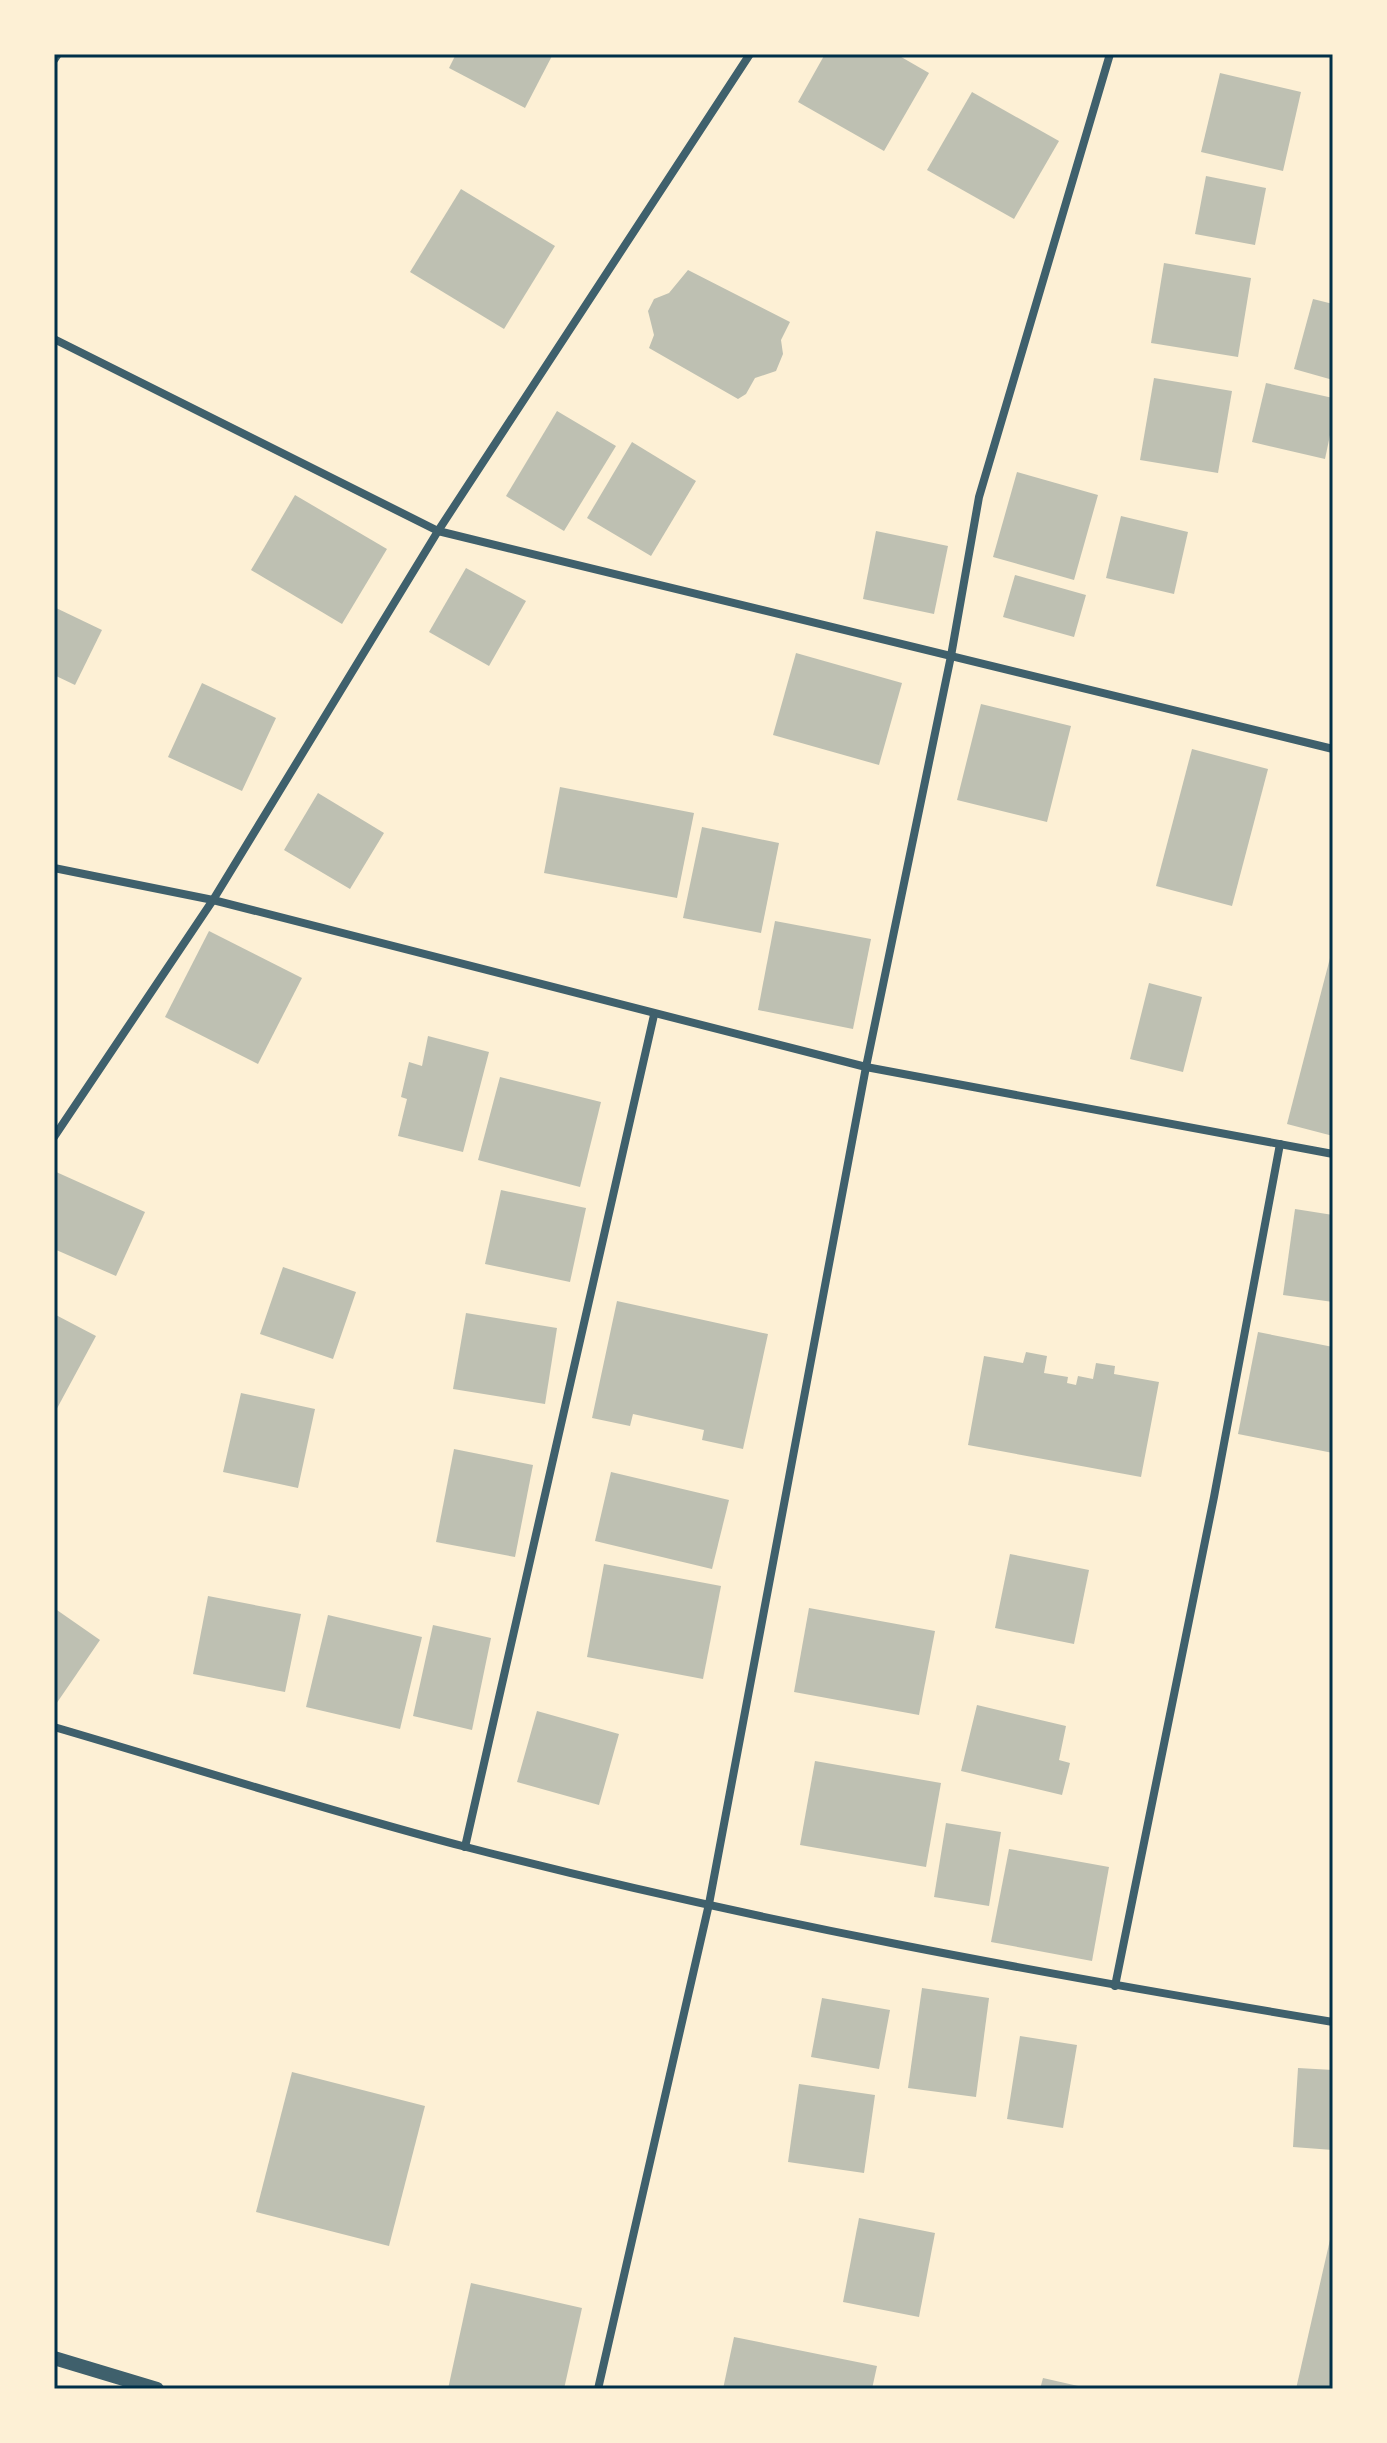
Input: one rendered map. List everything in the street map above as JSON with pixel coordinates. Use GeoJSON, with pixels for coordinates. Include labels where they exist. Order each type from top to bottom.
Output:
{"type":"FeatureCollection","features":[{"type":"Feature","properties":{"kind":"street"},"geometry":{"type":"LineString","coordinates":[[54,60],[58,54]]}},
{"type":"Feature","properties":{"kind":"street"},"geometry":{"type":"LineString","coordinates":[[54,1137],[213,900],[438,531],[750,54]]}},
{"type":"Feature","properties":{"kind":"street"},"geometry":{"type":"LineString","coordinates":[[598,2389],[709,1904],[866,1067],[951,656],[979,497],[1110,54]]}},
{"type":"Feature","properties":{"kind":"street"},"geometry":{"type":"LineString","coordinates":[[54,339],[438,531],[1333,749]]}},
{"type":"Feature","properties":{"kind":"street"},"geometry":{"type":"LineString","coordinates":[[54,868],[213,900],[866,1067],[1333,1154]]}},
{"type":"Feature","properties":{"kind":"street"},"geometry":{"type":"LineString","coordinates":[[465,1847],[654,1015]]}},
{"type":"Feature","properties":{"kind":"street"},"geometry":{"type":"LineString","coordinates":[[1115,1986],[1214,1497],[1280,1144]]}},
{"type":"Feature","properties":{"kind":"street"},"geometry":{"type":"LineString","coordinates":[[54,1727],[465,1847],[709,1904],[1115,1986],[1333,2022]]}},
{"type":"Feature","properties":{"kind":"street"},"geometry":{"type":"LineString","coordinates":[[54,2358],[157,2389]]}},
{"type":"Feature","properties":{"kind":"building"},"geometry":{"type":"Polygon","coordinates":[[[456,54],[553,54],[525,108],[449,68],[456,54]]]}},
{"type":"Feature","properties":{"kind":"building"},"geometry":{"type":"Polygon","coordinates":[[[825,54],[896,54],[929,73],[884,151],[798,102],[825,54]]]}},
{"type":"Feature","properties":{"kind":"building"},"geometry":{"type":"Polygon","coordinates":[[[1220,73],[1301,92],[1283,171],[1201,152],[1220,73]]]}},
{"type":"Feature","properties":{"kind":"building"},"geometry":{"type":"Polygon","coordinates":[[[972,92],[1059,141],[1014,219],[927,170],[972,92]]]}},
{"type":"Feature","properties":{"kind":"building"},"geometry":{"type":"Polygon","coordinates":[[[1206,176],[1266,188],[1255,245],[1195,234],[1206,176]]]}},
{"type":"Feature","properties":{"kind":"building"},"geometry":{"type":"Polygon","coordinates":[[[461,189],[555,246],[504,329],[410,272],[461,189]]]}},
{"type":"Feature","properties":{"kind":"building"},"geometry":{"type":"Polygon","coordinates":[[[1164,263],[1251,278],[1238,357],[1151,343],[1164,263]]]}},
{"type":"Feature","properties":{"kind":"building"},"geometry":{"type":"Polygon","coordinates":[[[688,270],[790,322],[781,340],[783,354],[776,371],[755,378],[746,394],[738,399],[649,348],[654,335],[648,311],[654,299],[669,293],[688,270]]]}},
{"type":"Feature","properties":{"kind":"building"},"geometry":{"type":"Polygon","coordinates":[[[1313,299],[1333,304],[1333,380],[1294,369],[1313,299]]]}},
{"type":"Feature","properties":{"kind":"building"},"geometry":{"type":"Polygon","coordinates":[[[1154,378],[1232,391],[1218,473],[1140,460],[1154,378]]]}},
{"type":"Feature","properties":{"kind":"building"},"geometry":{"type":"Polygon","coordinates":[[[1266,383],[1333,398],[1333,421],[1325,459],[1252,442],[1266,383]]]}},
{"type":"Feature","properties":{"kind":"building"},"geometry":{"type":"Polygon","coordinates":[[[557,411],[616,446],[564,531],[506,496],[557,411]]]}},
{"type":"Feature","properties":{"kind":"building"},"geometry":{"type":"Polygon","coordinates":[[[632,442],[696,481],[651,556],[587,518],[632,442]]]}},
{"type":"Feature","properties":{"kind":"building"},"geometry":{"type":"Polygon","coordinates":[[[1017,472],[1098,495],[1074,580],[993,557],[1017,472]]]}},
{"type":"Feature","properties":{"kind":"building"},"geometry":{"type":"Polygon","coordinates":[[[295,495],[387,549],[342,624],[251,570],[295,495]]]}},
{"type":"Feature","properties":{"kind":"building"},"geometry":{"type":"Polygon","coordinates":[[[1121,516],[1188,532],[1174,594],[1106,578],[1121,516]]]}},
{"type":"Feature","properties":{"kind":"building"},"geometry":{"type":"Polygon","coordinates":[[[876,531],[948,546],[934,614],[863,599],[876,531]]]}},
{"type":"Feature","properties":{"kind":"building"},"geometry":{"type":"Polygon","coordinates":[[[466,568],[526,601],[489,666],[429,632],[466,568]]]}},
{"type":"Feature","properties":{"kind":"building"},"geometry":{"type":"Polygon","coordinates":[[[1015,575],[1086,595],[1074,637],[1003,617],[1015,575]]]}},
{"type":"Feature","properties":{"kind":"building"},"geometry":{"type":"Polygon","coordinates":[[[54,607],[102,630],[75,685],[54,675],[54,607]]]}},
{"type":"Feature","properties":{"kind":"building"},"geometry":{"type":"Polygon","coordinates":[[[796,653],[902,683],[879,765],[773,735],[796,653]]]}},
{"type":"Feature","properties":{"kind":"building"},"geometry":{"type":"Polygon","coordinates":[[[202,683],[276,718],[242,791],[168,757],[202,683]]]}},
{"type":"Feature","properties":{"kind":"building"},"geometry":{"type":"Polygon","coordinates":[[[981,704],[1071,726],[1047,822],[957,800],[981,704]]]}},
{"type":"Feature","properties":{"kind":"building"},"geometry":{"type":"Polygon","coordinates":[[[1192,749],[1268,769],[1232,906],[1156,886],[1192,749]]]}},
{"type":"Feature","properties":{"kind":"building"},"geometry":{"type":"Polygon","coordinates":[[[560,787],[694,813],[677,898],[544,873],[560,787]]]}},
{"type":"Feature","properties":{"kind":"building"},"geometry":{"type":"Polygon","coordinates":[[[318,793],[384,833],[350,889],[284,850],[318,793]]]}},
{"type":"Feature","properties":{"kind":"building"},"geometry":{"type":"Polygon","coordinates":[[[702,827],[779,843],[761,933],[683,918],[702,827]]]}},
{"type":"Feature","properties":{"kind":"building"},"geometry":{"type":"Polygon","coordinates":[[[775,921],[871,939],[853,1029],[758,1010],[775,921]]]}},
{"type":"Feature","properties":{"kind":"building"},"geometry":{"type":"Polygon","coordinates":[[[209,931],[302,978],[258,1064],[165,1017],[209,931]]]}},
{"type":"Feature","properties":{"kind":"building"},"geometry":{"type":"Polygon","coordinates":[[[1330,958],[1333,959],[1333,1136],[1287,1124],[1330,958]]]}},
{"type":"Feature","properties":{"kind":"building"},"geometry":{"type":"Polygon","coordinates":[[[1149,983],[1202,997],[1183,1072],[1130,1059],[1149,983]]]}},
{"type":"Feature","properties":{"kind":"building"},"geometry":{"type":"Polygon","coordinates":[[[428,1036],[489,1052],[463,1152],[398,1136],[407,1099],[401,1097],[409,1062],[422,1066],[428,1036]]]}},
{"type":"Feature","properties":{"kind":"building"},"geometry":{"type":"Polygon","coordinates":[[[500,1077],[601,1102],[580,1187],[478,1160],[500,1077]]]}},
{"type":"Feature","properties":{"kind":"building"},"geometry":{"type":"Polygon","coordinates":[[[54,1171],[145,1212],[116,1276],[54,1249],[54,1171]]]}},
{"type":"Feature","properties":{"kind":"building"},"geometry":{"type":"Polygon","coordinates":[[[501,1190],[586,1208],[570,1282],[485,1264],[501,1190]]]}},
{"type":"Feature","properties":{"kind":"building"},"geometry":{"type":"Polygon","coordinates":[[[1295,1209],[1333,1215],[1333,1302],[1283,1295],[1295,1209]]]}},
{"type":"Feature","properties":{"kind":"building"},"geometry":{"type":"Polygon","coordinates":[[[283,1267],[356,1292],[333,1359],[260,1334],[283,1267]]]}},
{"type":"Feature","properties":{"kind":"building"},"geometry":{"type":"Polygon","coordinates":[[[617,1301],[768,1334],[743,1449],[702,1440],[704,1430],[633,1414],[630,1426],[592,1418],[617,1301]]]}},
{"type":"Feature","properties":{"kind":"building"},"geometry":{"type":"Polygon","coordinates":[[[466,1313],[557,1328],[545,1404],[453,1389],[466,1313]]]}},
{"type":"Feature","properties":{"kind":"building"},"geometry":{"type":"Polygon","coordinates":[[[54,1314],[96,1336],[54,1414],[54,1314]]]}},
{"type":"Feature","properties":{"kind":"building"},"geometry":{"type":"Polygon","coordinates":[[[1258,1332],[1333,1347],[1333,1453],[1238,1434],[1258,1332]]]}},
{"type":"Feature","properties":{"kind":"building"},"geometry":{"type":"Polygon","coordinates":[[[1026,1352],[1047,1356],[1044,1373],[1068,1377],[1067,1383],[1076,1385],[1078,1376],[1093,1379],[1096,1363],[1115,1366],[1114,1374],[1159,1382],[1141,1477],[968,1445],[984,1356],[1023,1363],[1026,1352]]]}},
{"type":"Feature","properties":{"kind":"building"},"geometry":{"type":"Polygon","coordinates":[[[241,1393],[315,1409],[298,1488],[223,1472],[241,1393]]]}},
{"type":"Feature","properties":{"kind":"building"},"geometry":{"type":"Polygon","coordinates":[[[454,1449],[533,1465],[515,1557],[436,1542],[454,1449]]]}},
{"type":"Feature","properties":{"kind":"building"},"geometry":{"type":"Polygon","coordinates":[[[611,1472],[729,1500],[712,1569],[595,1541],[611,1472]]]}},
{"type":"Feature","properties":{"kind":"building"},"geometry":{"type":"Polygon","coordinates":[[[1010,1554],[1089,1570],[1074,1644],[995,1628],[1010,1554]]]}},
{"type":"Feature","properties":{"kind":"building"},"geometry":{"type":"Polygon","coordinates":[[[604,1564],[721,1586],[703,1679],[587,1657],[604,1564]]]}},
{"type":"Feature","properties":{"kind":"building"},"geometry":{"type":"Polygon","coordinates":[[[208,1596],[301,1614],[285,1692],[193,1674],[208,1596]]]}},
{"type":"Feature","properties":{"kind":"building"},"geometry":{"type":"Polygon","coordinates":[[[54,1608],[100,1640],[54,1707],[54,1608]]]}},
{"type":"Feature","properties":{"kind":"building"},"geometry":{"type":"Polygon","coordinates":[[[809,1608],[935,1631],[919,1715],[794,1692],[809,1608]]]}},
{"type":"Feature","properties":{"kind":"building"},"geometry":{"type":"Polygon","coordinates":[[[328,1615],[422,1637],[400,1729],[306,1707],[328,1615]]]}},
{"type":"Feature","properties":{"kind":"building"},"geometry":{"type":"Polygon","coordinates":[[[433,1625],[491,1638],[472,1730],[413,1716],[433,1625]]]}},
{"type":"Feature","properties":{"kind":"building"},"geometry":{"type":"Polygon","coordinates":[[[977,1705],[1066,1726],[1059,1760],[1070,1763],[1062,1795],[961,1771],[977,1705]]]}},
{"type":"Feature","properties":{"kind":"building"},"geometry":{"type":"Polygon","coordinates":[[[537,1711],[619,1734],[599,1805],[517,1782],[537,1711]]]}},
{"type":"Feature","properties":{"kind":"building"},"geometry":{"type":"Polygon","coordinates":[[[815,1761],[941,1783],[926,1867],[800,1845],[815,1761]]]}},
{"type":"Feature","properties":{"kind":"building"},"geometry":{"type":"Polygon","coordinates":[[[946,1823],[1001,1832],[989,1906],[934,1897],[946,1823]]]}},
{"type":"Feature","properties":{"kind":"building"},"geometry":{"type":"Polygon","coordinates":[[[1009,1849],[1109,1867],[1092,1961],[991,1942],[1009,1849]]]}},
{"type":"Feature","properties":{"kind":"building"},"geometry":{"type":"Polygon","coordinates":[[[922,1988],[989,1998],[976,2097],[908,2088],[922,1988]]]}},
{"type":"Feature","properties":{"kind":"building"},"geometry":{"type":"Polygon","coordinates":[[[822,1998],[890,2010],[879,2069],[811,2057],[822,1998]]]}},
{"type":"Feature","properties":{"kind":"building"},"geometry":{"type":"Polygon","coordinates":[[[1020,2036],[1077,2045],[1063,2128],[1007,2119],[1020,2036]]]}},
{"type":"Feature","properties":{"kind":"building"},"geometry":{"type":"Polygon","coordinates":[[[1298,2068],[1333,2070],[1333,2150],[1293,2147],[1298,2068]]]}},
{"type":"Feature","properties":{"kind":"building"},"geometry":{"type":"Polygon","coordinates":[[[292,2072],[425,2106],[389,2246],[256,2212],[292,2072]]]}},
{"type":"Feature","properties":{"kind":"building"},"geometry":{"type":"Polygon","coordinates":[[[799,2084],[875,2095],[864,2173],[788,2162],[799,2084]]]}},
{"type":"Feature","properties":{"kind":"building"},"geometry":{"type":"Polygon","coordinates":[[[859,2218],[935,2233],[919,2317],[843,2302],[859,2218]]]}},
{"type":"Feature","properties":{"kind":"building"},"geometry":{"type":"Polygon","coordinates":[[[1332,2231],[1333,2389],[1296,2389],[1332,2231]]]}},
{"type":"Feature","properties":{"kind":"building"},"geometry":{"type":"Polygon","coordinates":[[[471,2283],[582,2308],[564,2389],[448,2389],[471,2283]]]}},
{"type":"Feature","properties":{"kind":"building"},"geometry":{"type":"Polygon","coordinates":[[[734,2337],[877,2366],[872,2389],[723,2389],[734,2337]]]}},
{"type":"Feature","properties":{"kind":"building"},"geometry":{"type":"Polygon","coordinates":[[[1043,2378],[1087,2388],[1087,2389],[1040,2389],[1043,2378]]]}}]}
